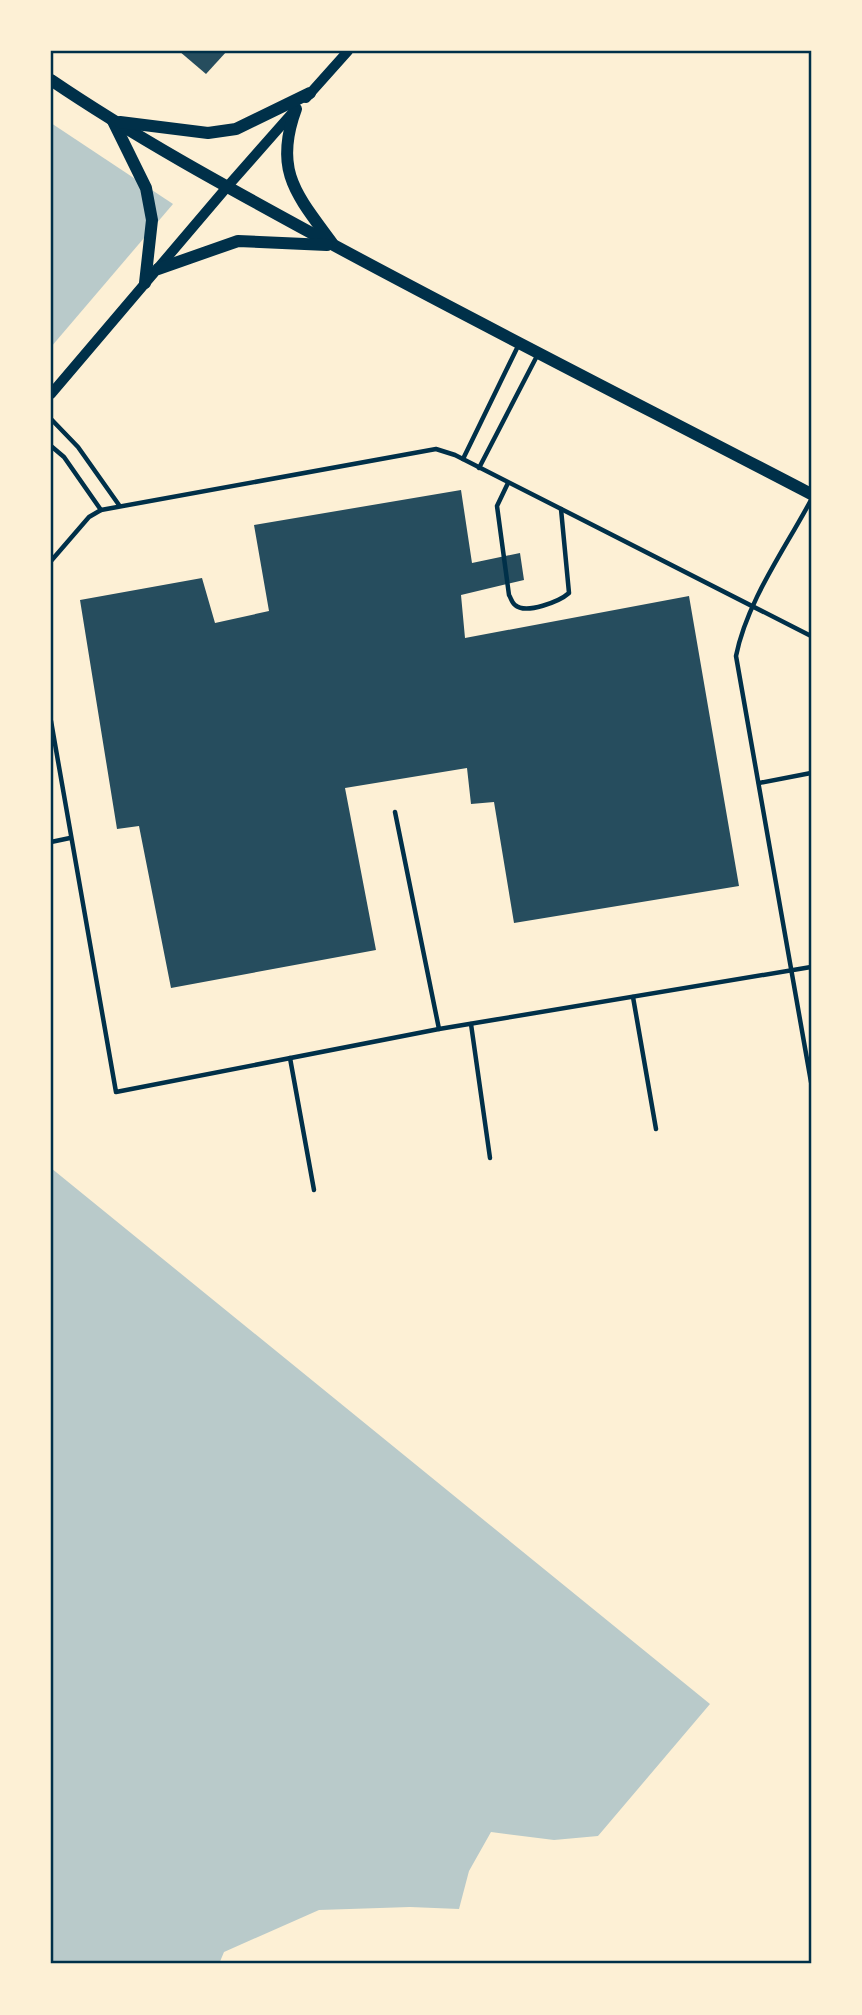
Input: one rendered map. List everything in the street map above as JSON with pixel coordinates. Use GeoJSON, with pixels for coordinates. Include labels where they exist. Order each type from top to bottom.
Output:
{"type":"FeatureCollection","features":[{"type":"Feature","properties":{"kind":"main road"},"geometry":{"type":"LineString","coordinates":[[51,80],[113,121],[335,246],[811,494]]}},
{"type":"Feature","properties":{"kind":"main road"},"geometry":{"type":"LineString","coordinates":[[113,121],[208,133],[236,129],[310,93]]}},
{"type":"Feature","properties":{"kind":"main road"},"geometry":{"type":"LineString","coordinates":[[296,109],[286,146],[289,175],[295,191],[335,246]]}},
{"type":"Feature","properties":{"kind":"main road"},"geometry":{"type":"LineString","coordinates":[[113,121],[146,188],[152,220],[145,283]]}},
{"type":"Feature","properties":{"kind":"main road"},"geometry":{"type":"LineString","coordinates":[[51,394],[227,187]]}},
{"type":"Feature","properties":{"kind":"main road"},"geometry":{"type":"LineString","coordinates":[[158,269],[238,241],[335,246]]}},
{"type":"Feature","properties":{"kind":"street"},"geometry":{"type":"LineString","coordinates":[[227,187],[348,51]]}},
{"type":"Feature","properties":{"kind":"lane"},"geometry":{"type":"LineString","coordinates":[[463,459],[520,343]]}},
{"type":"Feature","properties":{"kind":"lane"},"geometry":{"type":"LineString","coordinates":[[479,468],[539,353]]}},
{"type":"Feature","properties":{"kind":"lane"},"geometry":{"type":"LineString","coordinates":[[51,419],[78,447],[119,505]]}},
{"type":"Feature","properties":{"kind":"lane"},"geometry":{"type":"LineString","coordinates":[[51,446],[64,457],[101,510]]}},
{"type":"Feature","properties":{"kind":"lane"},"geometry":{"type":"LineString","coordinates":[[51,561],[89,517],[101,510],[436,449],[463,459],[811,636]]}},
{"type":"Feature","properties":{"kind":"lane"},"geometry":{"type":"LineString","coordinates":[[508,482],[497,506],[509,595],[515,606],[523,609],[560,602],[569,593],[561,509]]}},
{"type":"Feature","properties":{"kind":"lane"},"geometry":{"type":"LineString","coordinates":[[811,500],[754,607],[740,638],[736,656],[811,1082]]}},
{"type":"Feature","properties":{"kind":"lane"},"geometry":{"type":"LineString","coordinates":[[51,721],[116,1092],[439,1029],[811,967]]}},
{"type":"Feature","properties":{"kind":"lane"},"geometry":{"type":"LineString","coordinates":[[759,783],[811,773]]}},
{"type":"Feature","properties":{"kind":"lane"},"geometry":{"type":"LineString","coordinates":[[395,812],[439,1029]]}},
{"type":"Feature","properties":{"kind":"lane"},"geometry":{"type":"LineString","coordinates":[[51,842],[71,838]]}},
{"type":"Feature","properties":{"kind":"lane"},"geometry":{"type":"LineString","coordinates":[[633,997],[656,1129]]}},
{"type":"Feature","properties":{"kind":"lane"},"geometry":{"type":"LineString","coordinates":[[471,1024],[490,1158]]}},
{"type":"Feature","properties":{"kind":"lane"},"geometry":{"type":"LineString","coordinates":[[290,1058],[314,1190]]}},
{"type":"Feature","properties":{"kind":"shaded area"},"geometry":{"type":"Polygon","coordinates":[[[51,123],[173,204],[51,347],[51,123]]]}},
{"type":"Feature","properties":{"kind":"shaded area"},"geometry":{"type":"Polygon","coordinates":[[[51,1168],[710,1704],[598,1836],[554,1840],[491,1832],[469,1871],[459,1909],[410,1907],[319,1910],[224,1952],[219,1964],[51,1964],[51,1168]]]}},
{"type":"Feature","properties":{"kind":"building"},"geometry":{"type":"Polygon","coordinates":[[[179,51],[227,51],[206,74],[179,51]]]}},
{"type":"Feature","properties":{"kind":"building"},"geometry":{"type":"Polygon","coordinates":[[[461,490],[472,563],[520,553],[524,580],[461,595],[465,638],[689,596],[739,886],[514,923],[494,802],[471,804],[467,768],[345,788],[376,950],[171,988],[139,826],[117,829],[80,600],[202,578],[215,623],[269,611],[254,525],[461,490]]]}}]}
